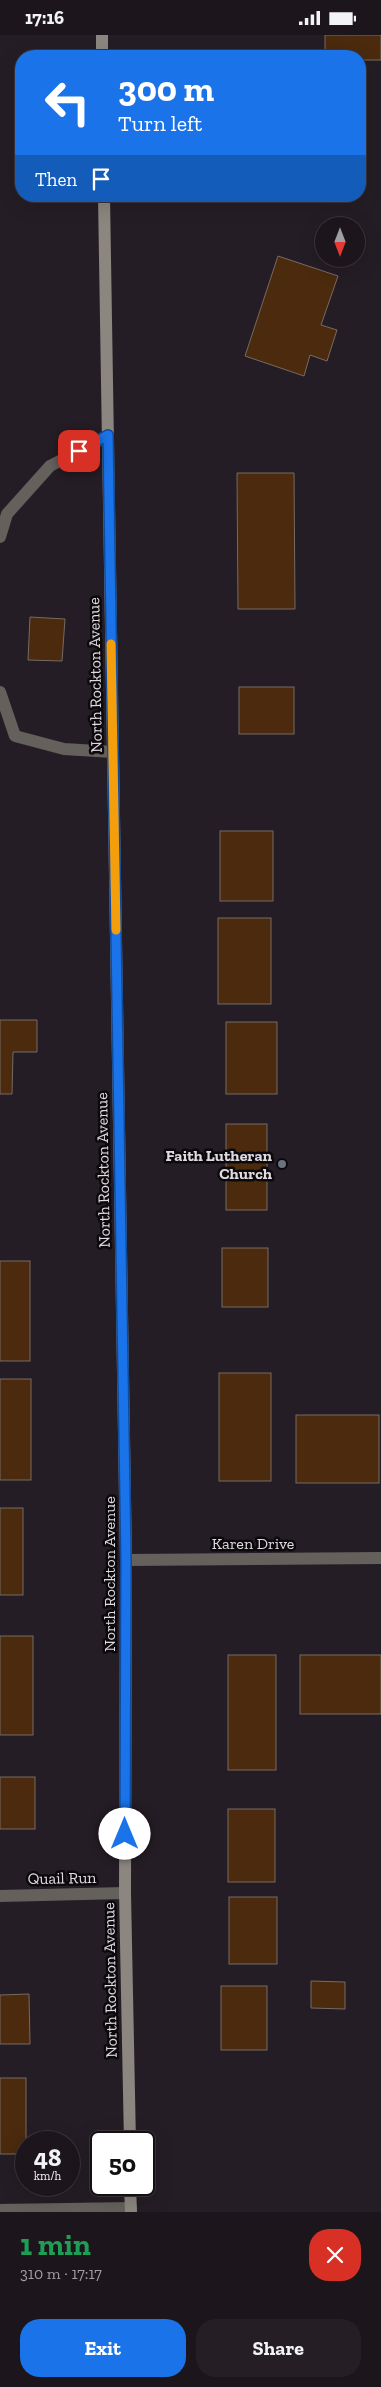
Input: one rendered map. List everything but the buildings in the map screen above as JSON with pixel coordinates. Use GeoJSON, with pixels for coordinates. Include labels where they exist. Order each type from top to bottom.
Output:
{"type":"FeatureCollection","features":[{"type":"Feature","properties":{"kind":"main road"},"geometry":{"type":"LineString","coordinates":[[102,35],[102,50]]}},
{"type":"Feature","properties":{"kind":"main road","name":"North Rockton Avenue"},"geometry":{"type":"LineString","coordinates":[[104,202],[126,1560],[125,1893],[130,2131]]}},
{"type":"Feature","properties":{"kind":"main road"},"geometry":{"type":"LineString","coordinates":[[130,2196],[131,2210]]}},
{"type":"Feature","properties":{"kind":"street"},"geometry":{"type":"LineString","coordinates":[[0,537],[8,514],[50,465],[108,435]]}},
{"type":"Feature","properties":{"kind":"street"},"geometry":{"type":"LineString","coordinates":[[0,692],[15,736],[64,749],[113,752]]}},
{"type":"Feature","properties":{"kind":"street","name":"Karen Drive"},"geometry":{"type":"LineString","coordinates":[[126,1560],[381,1558]]}},
{"type":"Feature","properties":{"kind":"street","name":"Quail Run"},"geometry":{"type":"LineString","coordinates":[[0,1896],[125,1893]]}},
{"type":"Feature","properties":{"kind":"street"},"geometry":{"type":"LineString","coordinates":[[0,2210],[131,2210]]}},
{"type":"Feature","properties":{"kind":"slow traffic"},"geometry":{"type":"LineString","coordinates":[[111,644],[116,930]]}},
{"type":"Feature","properties":{"kind":"place","name":"Faith Lutheran Church"},"geometry":{"type":"Point","coordinates":[282,1164]}},
{"type":"Feature","properties":{"kind":"route"},"geometry":{"type":"LineString","coordinates":[[79,451],[108,435],[126,1560],[125,1834]]}}]}
